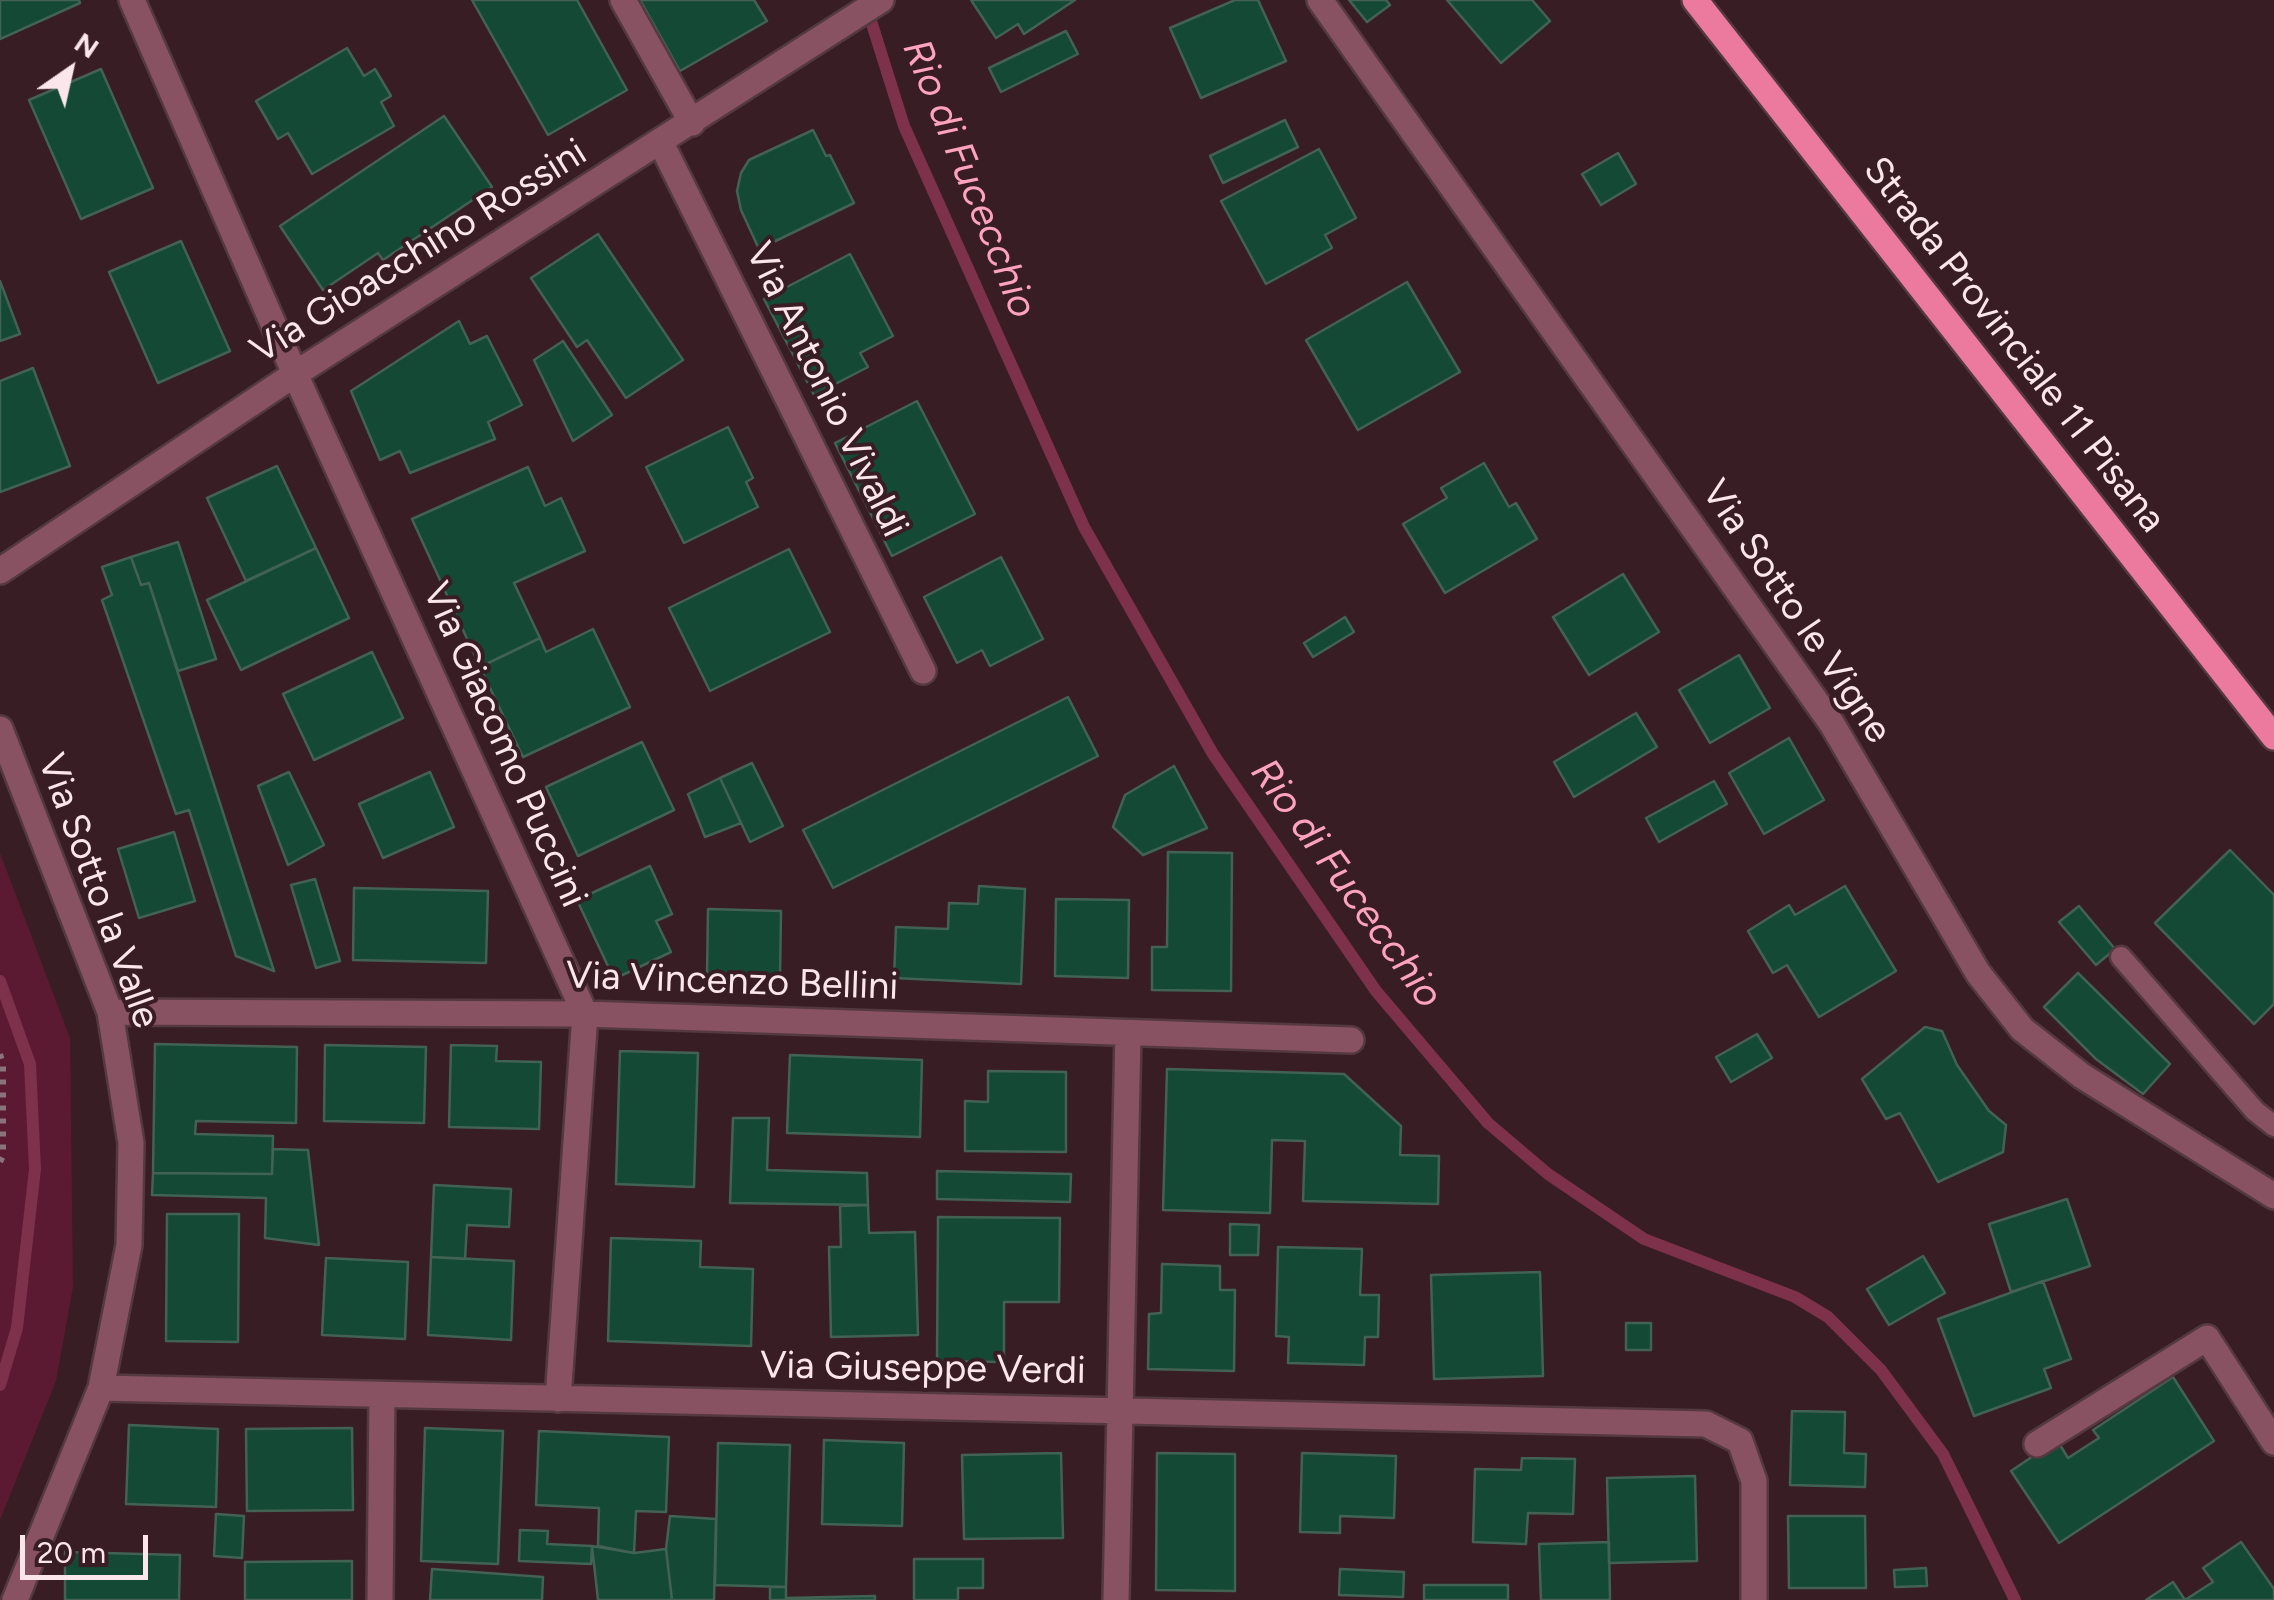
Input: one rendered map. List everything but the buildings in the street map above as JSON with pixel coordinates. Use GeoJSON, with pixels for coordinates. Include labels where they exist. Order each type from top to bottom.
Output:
{"type":"FeatureCollection","features":[{"type":"Feature","properties":{"kind":"main road","name":"Strada Provinciale 11 Pisana"},"geometry":{"type":"LineString","coordinates":[[1694,0],[2274,737]]}},
{"type":"Feature","properties":{"kind":"street","name":"Via Giacomo Puccini"},"geometry":{"type":"LineString","coordinates":[[132,0],[295,374],[585,1014],[558,1399]]}},
{"type":"Feature","properties":{"kind":"street"},"geometry":{"type":"LineString","coordinates":[[622,0],[692,123]]}},
{"type":"Feature","properties":{"kind":"street","name":"Via Gioacchino Rossini"},"geometry":{"type":"LineString","coordinates":[[0,571],[295,374],[881,0]]}},
{"type":"Feature","properties":{"kind":"street","name":"Via Sotto le Vigne"},"geometry":{"type":"LineString","coordinates":[[1320,0],[1832,724],[1978,972],[2022,1030],[2082,1076],[2274,1196]]}},
{"type":"Feature","properties":{"kind":"street","name":"Via Antonio Vivaldi"},"geometry":{"type":"LineString","coordinates":[[661,142],[923,671]]}},
{"type":"Feature","properties":{"kind":"street","name":"Via Sotto la Valle"},"geometry":{"type":"LineString","coordinates":[[0,729],[110,1012],[131,1143],[129,1245],[101,1388],[15,1600]]}},
{"type":"Feature","properties":{"kind":"street","name":"Via Vincenzo Bellini"},"geometry":{"type":"LineString","coordinates":[[110,1012],[585,1014],[1351,1040]]}},
{"type":"Feature","properties":{"kind":"street"},"geometry":{"type":"LineString","coordinates":[[1116,1600],[1128,1033]]}},
{"type":"Feature","properties":{"kind":"street"},"geometry":{"type":"LineString","coordinates":[[2038,1444],[2207,1338],[2274,1442]]}},
{"type":"Feature","properties":{"kind":"street","name":"Via Giuseppe Verdi"},"geometry":{"type":"LineString","coordinates":[[101,1388],[1706,1424],[1740,1441],[1754,1481],[1754,1600]]}},
{"type":"Feature","properties":{"kind":"street"},"geometry":{"type":"LineString","coordinates":[[380,1600],[382,1395]]}},
{"type":"Feature","properties":{"kind":"lane"},"geometry":{"type":"LineString","coordinates":[[2121,958],[2255,1111],[2274,1126]]}},
{"type":"Feature","properties":{"kind":"path"},"geometry":{"type":"LineString","coordinates":[[0,1054],[0,1162]]}},
{"type":"Feature","properties":{"kind":"shaded area"},"geometry":{"type":"Polygon","coordinates":[[[0,853],[70,1038],[73,1287],[56,1381],[0,1520],[0,853]]]}},
{"type":"Feature","properties":{"kind":"waterway","name":"Rio di Fucecchio"},"geometry":{"type":"LineString","coordinates":[[867,8],[904,126],[1084,527],[1213,754],[1376,991],[1488,1123],[1548,1174],[1644,1239],[1795,1297],[1828,1317],[1881,1370],[1943,1454],[2015,1600]]}},
{"type":"Feature","properties":{"kind":"waterway"},"geometry":{"type":"LineString","coordinates":[[0,981],[30,1064],[35,1169],[17,1328],[0,1385]]}}]}
